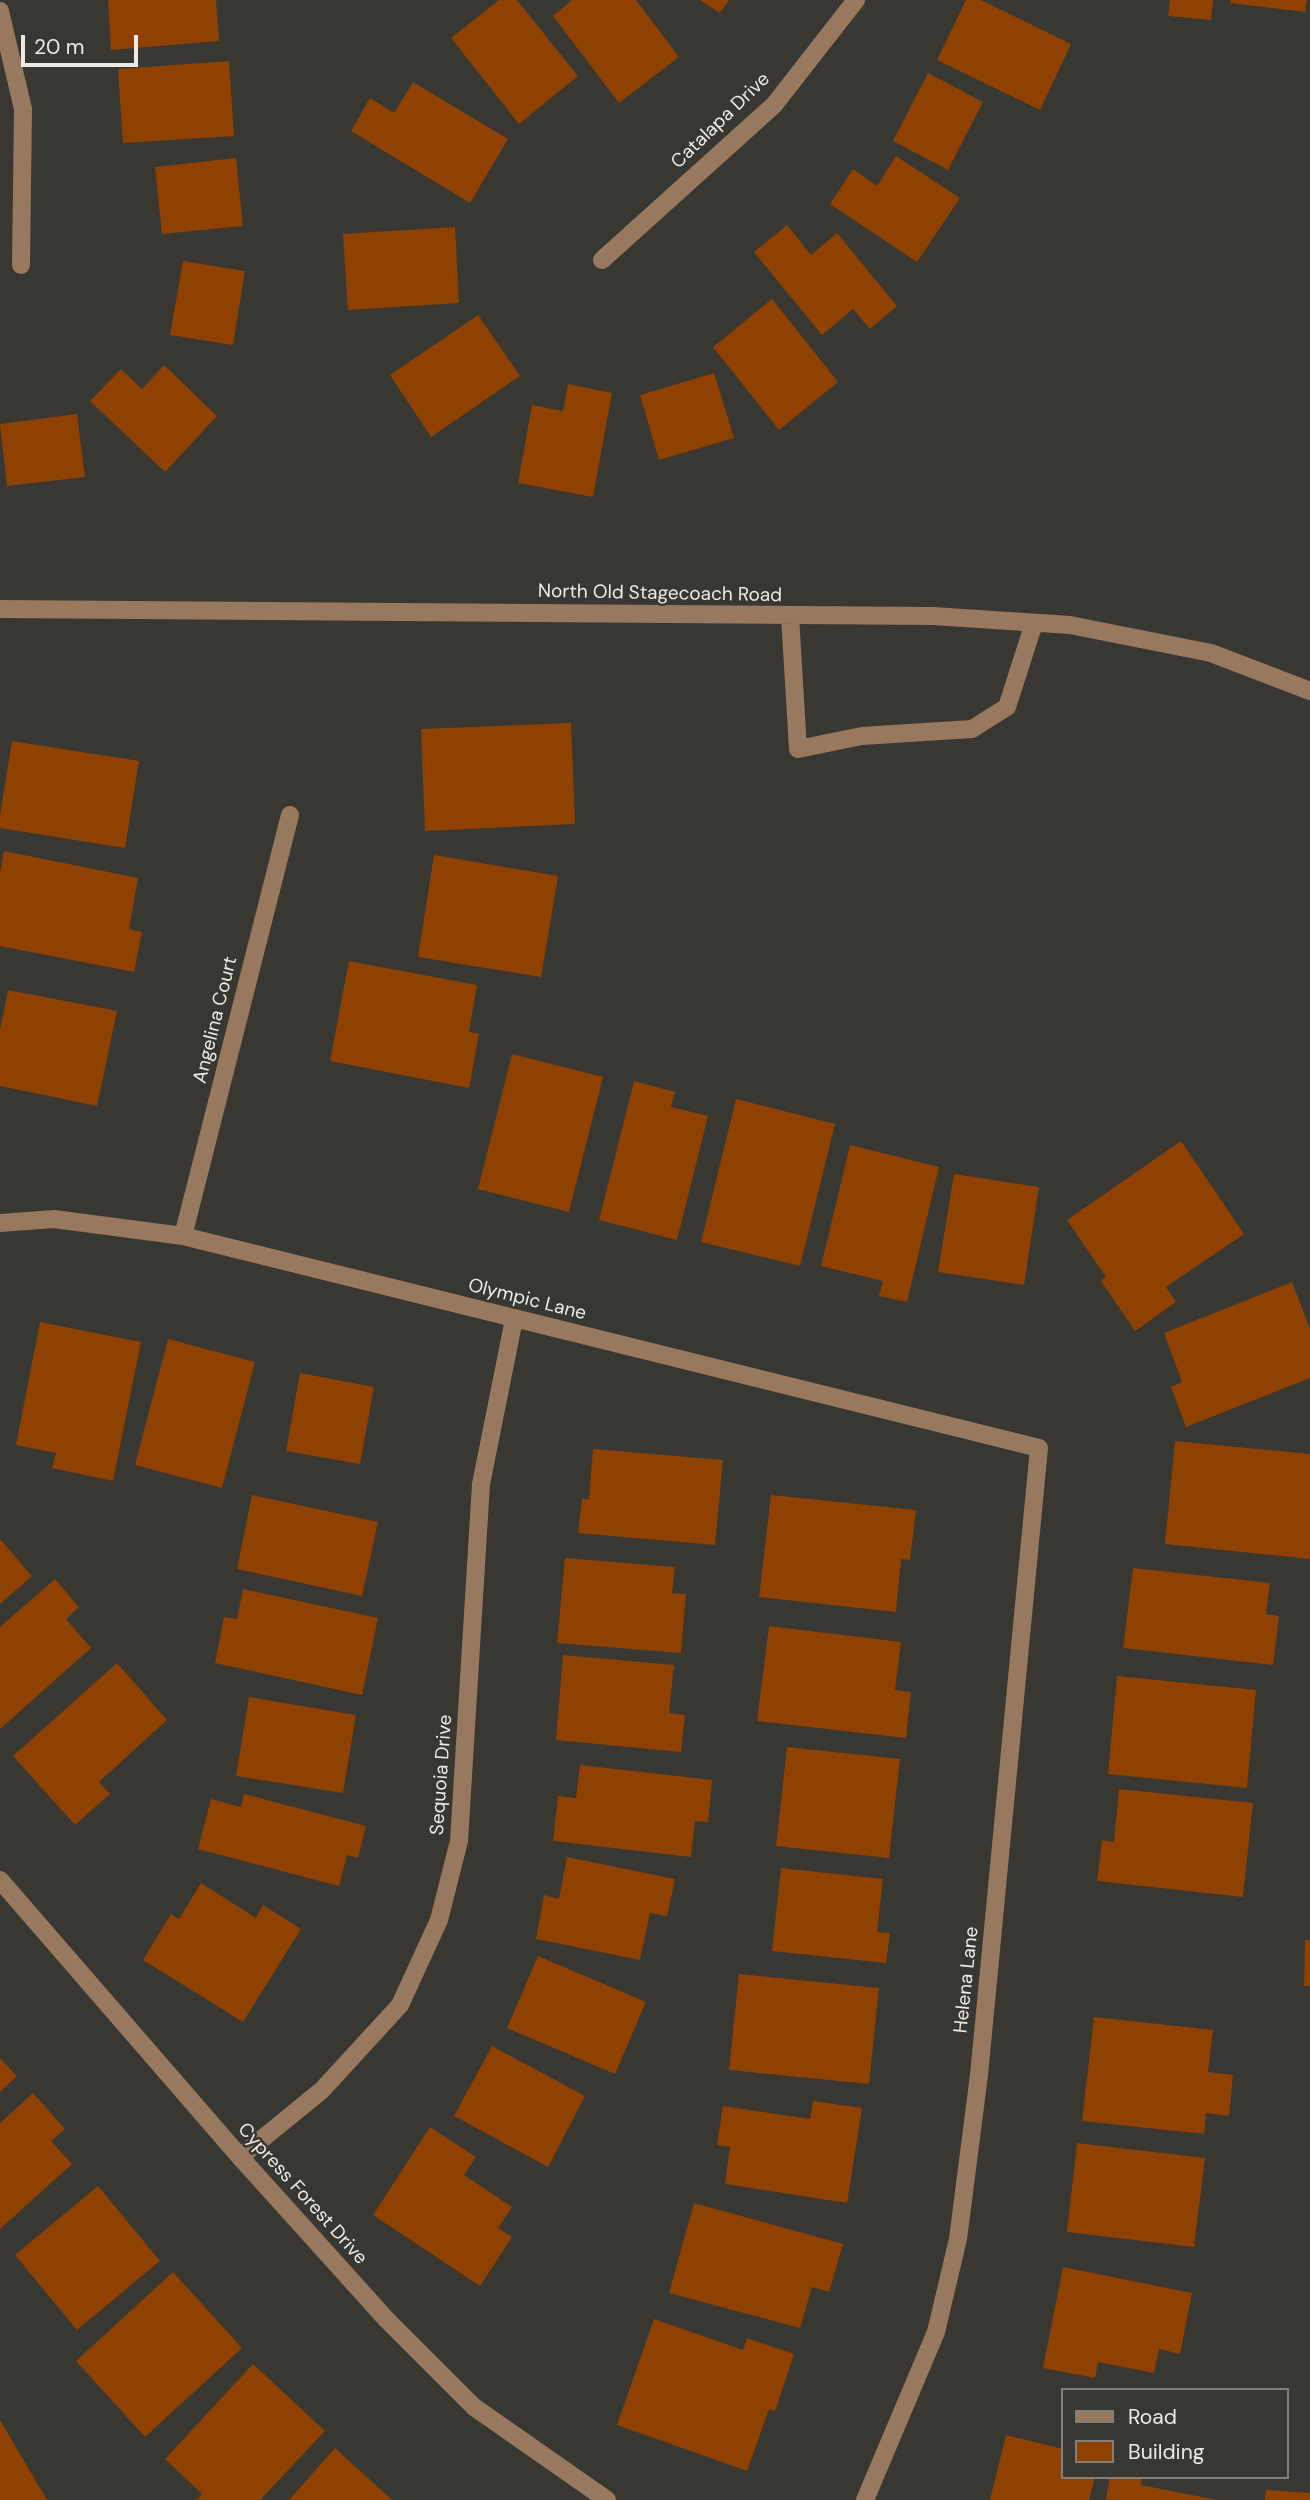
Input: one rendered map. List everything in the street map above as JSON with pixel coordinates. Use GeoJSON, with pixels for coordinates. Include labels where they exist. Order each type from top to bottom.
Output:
{"type":"FeatureCollection","features":[{"type":"Feature","properties":{"kind":"street","name":"Catalapa Drive"},"geometry":{"type":"LineString","coordinates":[[602,260],[774,105],[856,0]]}},
{"type":"Feature","properties":{"kind":"street"},"geometry":{"type":"LineString","coordinates":[[0,11],[23,109],[21,265]]}},
{"type":"Feature","properties":{"kind":"street","name":"North Old Stagecoach Road"},"geometry":{"type":"LineString","coordinates":[[0,609],[933,616],[1070,625],[1211,653],[1310,691]]}},
{"type":"Feature","properties":{"kind":"street"},"geometry":{"type":"LineString","coordinates":[[790,616],[798,749],[862,736],[972,729],[1007,707],[1034,623]]}},
{"type":"Feature","properties":{"kind":"street","name":"Angelina Court"},"geometry":{"type":"LineString","coordinates":[[183,1236],[290,815]]}},
{"type":"Feature","properties":{"kind":"street","name":"Olympic Lane"},"geometry":{"type":"LineString","coordinates":[[0,1223],[54,1219],[183,1236],[1039,1448]]}},
{"type":"Feature","properties":{"kind":"street","name":"Sequoia Drive"},"geometry":{"type":"LineString","coordinates":[[240,2157],[322,2090],[400,2006],[439,1920],[459,1840],[481,1484],[514,1319]]}},
{"type":"Feature","properties":{"kind":"street","name":"Helena Lane"},"geometry":{"type":"LineString","coordinates":[[865,2500],[936,2332],[958,2239],[979,2075],[1039,1448]]}},
{"type":"Feature","properties":{"kind":"street","name":"Cypress Forest Drive"},"geometry":{"type":"LineString","coordinates":[[0,1880],[240,2157],[387,2320],[474,2407],[607,2500]]}},
{"type":"Feature","properties":{"kind":"building"},"geometry":{"type":"Polygon","coordinates":[[[108,0],[216,0],[219,41],[111,50],[108,0]]]}},
{"type":"Feature","properties":{"kind":"building"},"geometry":{"type":"Polygon","coordinates":[[[499,0],[517,0],[578,76],[519,124],[451,38],[499,0]]]}},
{"type":"Feature","properties":{"kind":"building"},"geometry":{"type":"Polygon","coordinates":[[[572,0],[636,0],[679,57],[619,103],[553,16],[572,0]]]}},
{"type":"Feature","properties":{"kind":"building"},"geometry":{"type":"Polygon","coordinates":[[[700,0],[729,0],[720,13],[700,0]]]}},
{"type":"Feature","properties":{"kind":"building"},"geometry":{"type":"Polygon","coordinates":[[[966,0],[981,0],[1071,44],[1040,110],[937,60],[966,0]]]}},
{"type":"Feature","properties":{"kind":"building"},"geometry":{"type":"Polygon","coordinates":[[[1170,0],[1213,0],[1211,20],[1168,16],[1170,0]]]}},
{"type":"Feature","properties":{"kind":"building"},"geometry":{"type":"Polygon","coordinates":[[[1231,0],[1307,0],[1305,12],[1230,3],[1231,0]]]}},
{"type":"Feature","properties":{"kind":"building"},"geometry":{"type":"Polygon","coordinates":[[[229,61],[234,136],[123,143],[118,69],[229,61]]]}},
{"type":"Feature","properties":{"kind":"building"},"geometry":{"type":"Polygon","coordinates":[[[928,73],[983,102],[948,170],[893,141],[928,73]]]}},
{"type":"Feature","properties":{"kind":"building"},"geometry":{"type":"Polygon","coordinates":[[[413,82],[508,139],[470,203],[351,131],[370,98],[394,113],[413,82]]]}},
{"type":"Feature","properties":{"kind":"building"},"geometry":{"type":"Polygon","coordinates":[[[896,156],[960,198],[917,262],[830,204],[853,169],[877,186],[896,156]]]}},
{"type":"Feature","properties":{"kind":"building"},"geometry":{"type":"Polygon","coordinates":[[[236,158],[243,226],[162,234],[155,167],[236,158]]]}},
{"type":"Feature","properties":{"kind":"building"},"geometry":{"type":"Polygon","coordinates":[[[787,225],[811,255],[837,233],[897,306],[870,329],[853,309],[822,335],[754,252],[787,225]]]}},
{"type":"Feature","properties":{"kind":"building"},"geometry":{"type":"Polygon","coordinates":[[[455,227],[459,303],[348,310],[343,234],[455,227]]]}},
{"type":"Feature","properties":{"kind":"building"},"geometry":{"type":"Polygon","coordinates":[[[183,261],[245,271],[233,345],[170,335],[183,261]]]}},
{"type":"Feature","properties":{"kind":"building"},"geometry":{"type":"Polygon","coordinates":[[[772,299],[838,382],[779,430],[713,347],[772,299]]]}},
{"type":"Feature","properties":{"kind":"building"},"geometry":{"type":"Polygon","coordinates":[[[478,315],[520,376],[431,437],[390,375],[478,315]]]}},
{"type":"Feature","properties":{"kind":"building"},"geometry":{"type":"Polygon","coordinates":[[[164,365],[217,416],[165,472],[90,401],[121,369],[142,389],[164,365]]]}},
{"type":"Feature","properties":{"kind":"building"},"geometry":{"type":"Polygon","coordinates":[[[714,373],[734,438],[659,460],[640,395],[714,373]]]}},
{"type":"Feature","properties":{"kind":"building"},"geometry":{"type":"Polygon","coordinates":[[[568,384],[612,393],[593,497],[518,483],[532,405],[563,411],[568,384]]]}},
{"type":"Feature","properties":{"kind":"building"},"geometry":{"type":"Polygon","coordinates":[[[77,414],[85,477],[7,486],[0,424],[77,414]]]}},
{"type":"Feature","properties":{"kind":"building"},"geometry":{"type":"Polygon","coordinates":[[[571,723],[575,824],[425,831],[421,729],[571,723]]]}},
{"type":"Feature","properties":{"kind":"building"},"geometry":{"type":"Polygon","coordinates":[[[12,741],[139,761],[125,848],[0,828],[12,741]]]}},
{"type":"Feature","properties":{"kind":"building"},"geometry":{"type":"Polygon","coordinates":[[[4,851],[138,878],[129,929],[142,932],[134,972],[0,946],[0,873],[4,851]]]}},
{"type":"Feature","properties":{"kind":"building"},"geometry":{"type":"Polygon","coordinates":[[[434,855],[558,876],[541,977],[418,957],[434,855]]]}},
{"type":"Feature","properties":{"kind":"building"},"geometry":{"type":"Polygon","coordinates":[[[349,961],[477,985],[469,1032],[479,1034],[469,1088],[330,1061],[349,961]]]}},
{"type":"Feature","properties":{"kind":"building"},"geometry":{"type":"Polygon","coordinates":[[[8,990],[117,1011],[97,1106],[0,1086],[0,1030],[8,990]]]}},
{"type":"Feature","properties":{"kind":"building"},"geometry":{"type":"Polygon","coordinates":[[[512,1054],[603,1077],[569,1212],[478,1189],[512,1054]]]}},
{"type":"Feature","properties":{"kind":"building"},"geometry":{"type":"Polygon","coordinates":[[[634,1081],[675,1092],[671,1107],[708,1116],[677,1240],[599,1220],[634,1081]]]}},
{"type":"Feature","properties":{"kind":"building"},"geometry":{"type":"Polygon","coordinates":[[[736,1099],[835,1124],[800,1266],[701,1242],[736,1099]]]}},
{"type":"Feature","properties":{"kind":"building"},"geometry":{"type":"Polygon","coordinates":[[[1181,1141],[1244,1234],[1166,1287],[1176,1302],[1135,1331],[1101,1281],[1106,1277],[1067,1220],[1181,1141]]]}},
{"type":"Feature","properties":{"kind":"building"},"geometry":{"type":"Polygon","coordinates":[[[850,1145],[939,1167],[907,1302],[879,1296],[883,1281],[821,1266],[850,1145]]]}},
{"type":"Feature","properties":{"kind":"building"},"geometry":{"type":"Polygon","coordinates":[[[954,1174],[1039,1187],[1024,1285],[938,1272],[954,1174]]]}},
{"type":"Feature","properties":{"kind":"building"},"geometry":{"type":"Polygon","coordinates":[[[1292,1282],[1310,1329],[1310,1378],[1186,1427],[1171,1387],[1182,1382],[1164,1333],[1292,1282]]]}},
{"type":"Feature","properties":{"kind":"building"},"geometry":{"type":"Polygon","coordinates":[[[40,1322],[141,1342],[113,1481],[52,1468],[56,1453],[16,1445],[40,1322]]]}},
{"type":"Feature","properties":{"kind":"building"},"geometry":{"type":"Polygon","coordinates":[[[168,1339],[255,1362],[222,1488],[135,1465],[168,1339]]]}},
{"type":"Feature","properties":{"kind":"building"},"geometry":{"type":"Polygon","coordinates":[[[300,1373],[374,1387],[360,1464],[286,1451],[300,1373]]]}},
{"type":"Feature","properties":{"kind":"building"},"geometry":{"type":"Polygon","coordinates":[[[1175,1441],[1310,1454],[1310,1559],[1165,1544],[1175,1441]]]}},
{"type":"Feature","properties":{"kind":"building"},"geometry":{"type":"Polygon","coordinates":[[[593,1449],[723,1460],[715,1545],[578,1533],[582,1499],[589,1499],[593,1449]]]}},
{"type":"Feature","properties":{"kind":"building"},"geometry":{"type":"Polygon","coordinates":[[[252,1495],[378,1522],[362,1596],[237,1569],[252,1495]]]}},
{"type":"Feature","properties":{"kind":"building"},"geometry":{"type":"Polygon","coordinates":[[[771,1495],[916,1510],[910,1560],[901,1559],[896,1612],[759,1597],[771,1495]]]}},
{"type":"Feature","properties":{"kind":"building"},"geometry":{"type":"Polygon","coordinates":[[[0,1539],[32,1576],[0,1604],[0,1539]]]}},
{"type":"Feature","properties":{"kind":"building"},"geometry":{"type":"Polygon","coordinates":[[[565,1558],[675,1567],[672,1593],[686,1594],[681,1653],[557,1643],[565,1558]]]}},
{"type":"Feature","properties":{"kind":"building"},"geometry":{"type":"Polygon","coordinates":[[[1133,1568],[1270,1583],[1266,1614],[1279,1616],[1273,1665],[1123,1648],[1133,1568]]]}},
{"type":"Feature","properties":{"kind":"building"},"geometry":{"type":"Polygon","coordinates":[[[55,1579],[79,1607],[66,1619],[91,1648],[0,1729],[0,1627],[55,1579]]]}},
{"type":"Feature","properties":{"kind":"building"},"geometry":{"type":"Polygon","coordinates":[[[243,1589],[378,1618],[362,1695],[215,1663],[224,1617],[237,1619],[243,1589]]]}},
{"type":"Feature","properties":{"kind":"building"},"geometry":{"type":"Polygon","coordinates":[[[769,1626],[901,1642],[895,1690],[911,1692],[906,1738],[757,1721],[769,1626]]]}},
{"type":"Feature","properties":{"kind":"building"},"geometry":{"type":"Polygon","coordinates":[[[563,1655],[674,1665],[669,1713],[685,1715],[681,1752],[556,1740],[563,1655]]]}},
{"type":"Feature","properties":{"kind":"building"},"geometry":{"type":"Polygon","coordinates":[[[117,1663],[167,1720],[99,1782],[110,1794],[75,1825],[13,1756],[117,1663]]]}},
{"type":"Feature","properties":{"kind":"building"},"geometry":{"type":"Polygon","coordinates":[[[1117,1676],[1256,1690],[1247,1788],[1108,1774],[1117,1676]]]}},
{"type":"Feature","properties":{"kind":"building"},"geometry":{"type":"Polygon","coordinates":[[[249,1697],[356,1715],[343,1793],[236,1776],[249,1697]]]}},
{"type":"Feature","properties":{"kind":"building"},"geometry":{"type":"Polygon","coordinates":[[[787,1747],[900,1759],[889,1858],[776,1846],[787,1747]]]}},
{"type":"Feature","properties":{"kind":"building"},"geometry":{"type":"Polygon","coordinates":[[[580,1765],[712,1780],[708,1822],[695,1821],[691,1857],[553,1841],[558,1796],[576,1798],[580,1765]]]}},
{"type":"Feature","properties":{"kind":"building"},"geometry":{"type":"Polygon","coordinates":[[[1119,1789],[1253,1803],[1243,1897],[1097,1881],[1102,1840],[1114,1842],[1119,1789]]]}},
{"type":"Feature","properties":{"kind":"building"},"geometry":{"type":"Polygon","coordinates":[[[244,1794],[366,1826],[358,1858],[347,1855],[339,1886],[198,1849],[211,1799],[241,1807],[244,1794]]]}},
{"type":"Feature","properties":{"kind":"building"},"geometry":{"type":"Polygon","coordinates":[[[567,1857],[675,1879],[667,1916],[650,1913],[640,1960],[536,1939],[544,1895],[559,1899],[567,1857]]]}},
{"type":"Feature","properties":{"kind":"building"},"geometry":{"type":"Polygon","coordinates":[[[781,1868],[883,1879],[877,1932],[890,1933],[886,1963],[772,1951],[781,1868]]]}},
{"type":"Feature","properties":{"kind":"building"},"geometry":{"type":"Polygon","coordinates":[[[201,1883],[256,1918],[263,1905],[301,1929],[243,2022],[143,1960],[171,1914],[179,1919],[201,1883]]]}},
{"type":"Feature","properties":{"kind":"building"},"geometry":{"type":"Polygon","coordinates":[[[1305,1940],[1310,1940],[1310,1986],[1304,1986],[1305,1940]]]}},
{"type":"Feature","properties":{"kind":"building"},"geometry":{"type":"Polygon","coordinates":[[[538,1956],[646,2002],[615,2074],[507,2028],[538,1956]]]}},
{"type":"Feature","properties":{"kind":"building"},"geometry":{"type":"Polygon","coordinates":[[[739,1974],[879,1988],[869,2084],[729,2070],[739,1974]]]}},
{"type":"Feature","properties":{"kind":"building"},"geometry":{"type":"Polygon","coordinates":[[[1094,2017],[1213,2030],[1208,2072],[1233,2075],[1229,2116],[1206,2113],[1204,2134],[1082,2121],[1094,2017]]]}},
{"type":"Feature","properties":{"kind":"building"},"geometry":{"type":"Polygon","coordinates":[[[492,2046],[585,2096],[548,2167],[454,2116],[492,2046]]]}},
{"type":"Feature","properties":{"kind":"building"},"geometry":{"type":"Polygon","coordinates":[[[0,2058],[17,2076],[0,2092],[0,2058]]]}},
{"type":"Feature","properties":{"kind":"building"},"geometry":{"type":"Polygon","coordinates":[[[33,2093],[65,2129],[51,2141],[72,2164],[0,2229],[0,2123],[33,2093]]]}},
{"type":"Feature","properties":{"kind":"building"},"geometry":{"type":"Polygon","coordinates":[[[813,2101],[862,2108],[847,2203],[725,2184],[730,2147],[717,2145],[723,2106],[810,2119],[813,2101]]]}},
{"type":"Feature","properties":{"kind":"building"},"geometry":{"type":"Polygon","coordinates":[[[430,2127],[476,2157],[464,2175],[512,2207],[498,2228],[512,2237],[480,2286],[373,2215],[430,2127]]]}},
{"type":"Feature","properties":{"kind":"building"},"geometry":{"type":"Polygon","coordinates":[[[1077,2143],[1205,2158],[1194,2247],[1067,2232],[1077,2143]]]}},
{"type":"Feature","properties":{"kind":"building"},"geometry":{"type":"Polygon","coordinates":[[[98,2186],[160,2261],[77,2330],[15,2255],[98,2186]]]}},
{"type":"Feature","properties":{"kind":"building"},"geometry":{"type":"Polygon","coordinates":[[[694,2203],[843,2244],[829,2292],[812,2287],[800,2328],[669,2293],[694,2203]]]}},
{"type":"Feature","properties":{"kind":"building"},"geometry":{"type":"Polygon","coordinates":[[[1063,2267],[1192,2293],[1180,2354],[1159,2349],[1154,2373],[1098,2362],[1095,2378],[1043,2368],[1063,2267]]]}},
{"type":"Feature","properties":{"kind":"building"},"geometry":{"type":"Polygon","coordinates":[[[173,2272],[242,2348],[145,2437],[76,2361],[173,2272]]]}},
{"type":"Feature","properties":{"kind":"building"},"geometry":{"type":"Polygon","coordinates":[[[654,2319],[743,2350],[747,2338],[794,2354],[775,2411],[769,2409],[747,2471],[617,2425],[654,2319]]]}},
{"type":"Feature","properties":{"kind":"building"},"geometry":{"type":"Polygon","coordinates":[[[253,2364],[325,2431],[260,2500],[197,2500],[202,2494],[165,2459],[253,2364]]]}},
{"type":"Feature","properties":{"kind":"building"},"geometry":{"type":"Polygon","coordinates":[[[0,2420],[47,2500],[0,2500],[0,2420]]]}},
{"type":"Feature","properties":{"kind":"building"},"geometry":{"type":"Polygon","coordinates":[[[1006,2435],[1062,2449],[1062,2479],[1094,2479],[1089,2500],[990,2500],[1006,2435]]]}},
{"type":"Feature","properties":{"kind":"building"},"geometry":{"type":"Polygon","coordinates":[[[335,2448],[392,2500],[289,2500],[335,2448]]]}},
{"type":"Feature","properties":{"kind":"building"},"geometry":{"type":"Polygon","coordinates":[[[1110,2479],[1142,2479],[1141,2485],[1217,2500],[1106,2500],[1110,2479]]]}},
{"type":"Feature","properties":{"kind":"building"},"geometry":{"type":"Polygon","coordinates":[[[1266,2490],[1310,2493],[1310,2500],[1265,2500],[1266,2490]]]}}]}
